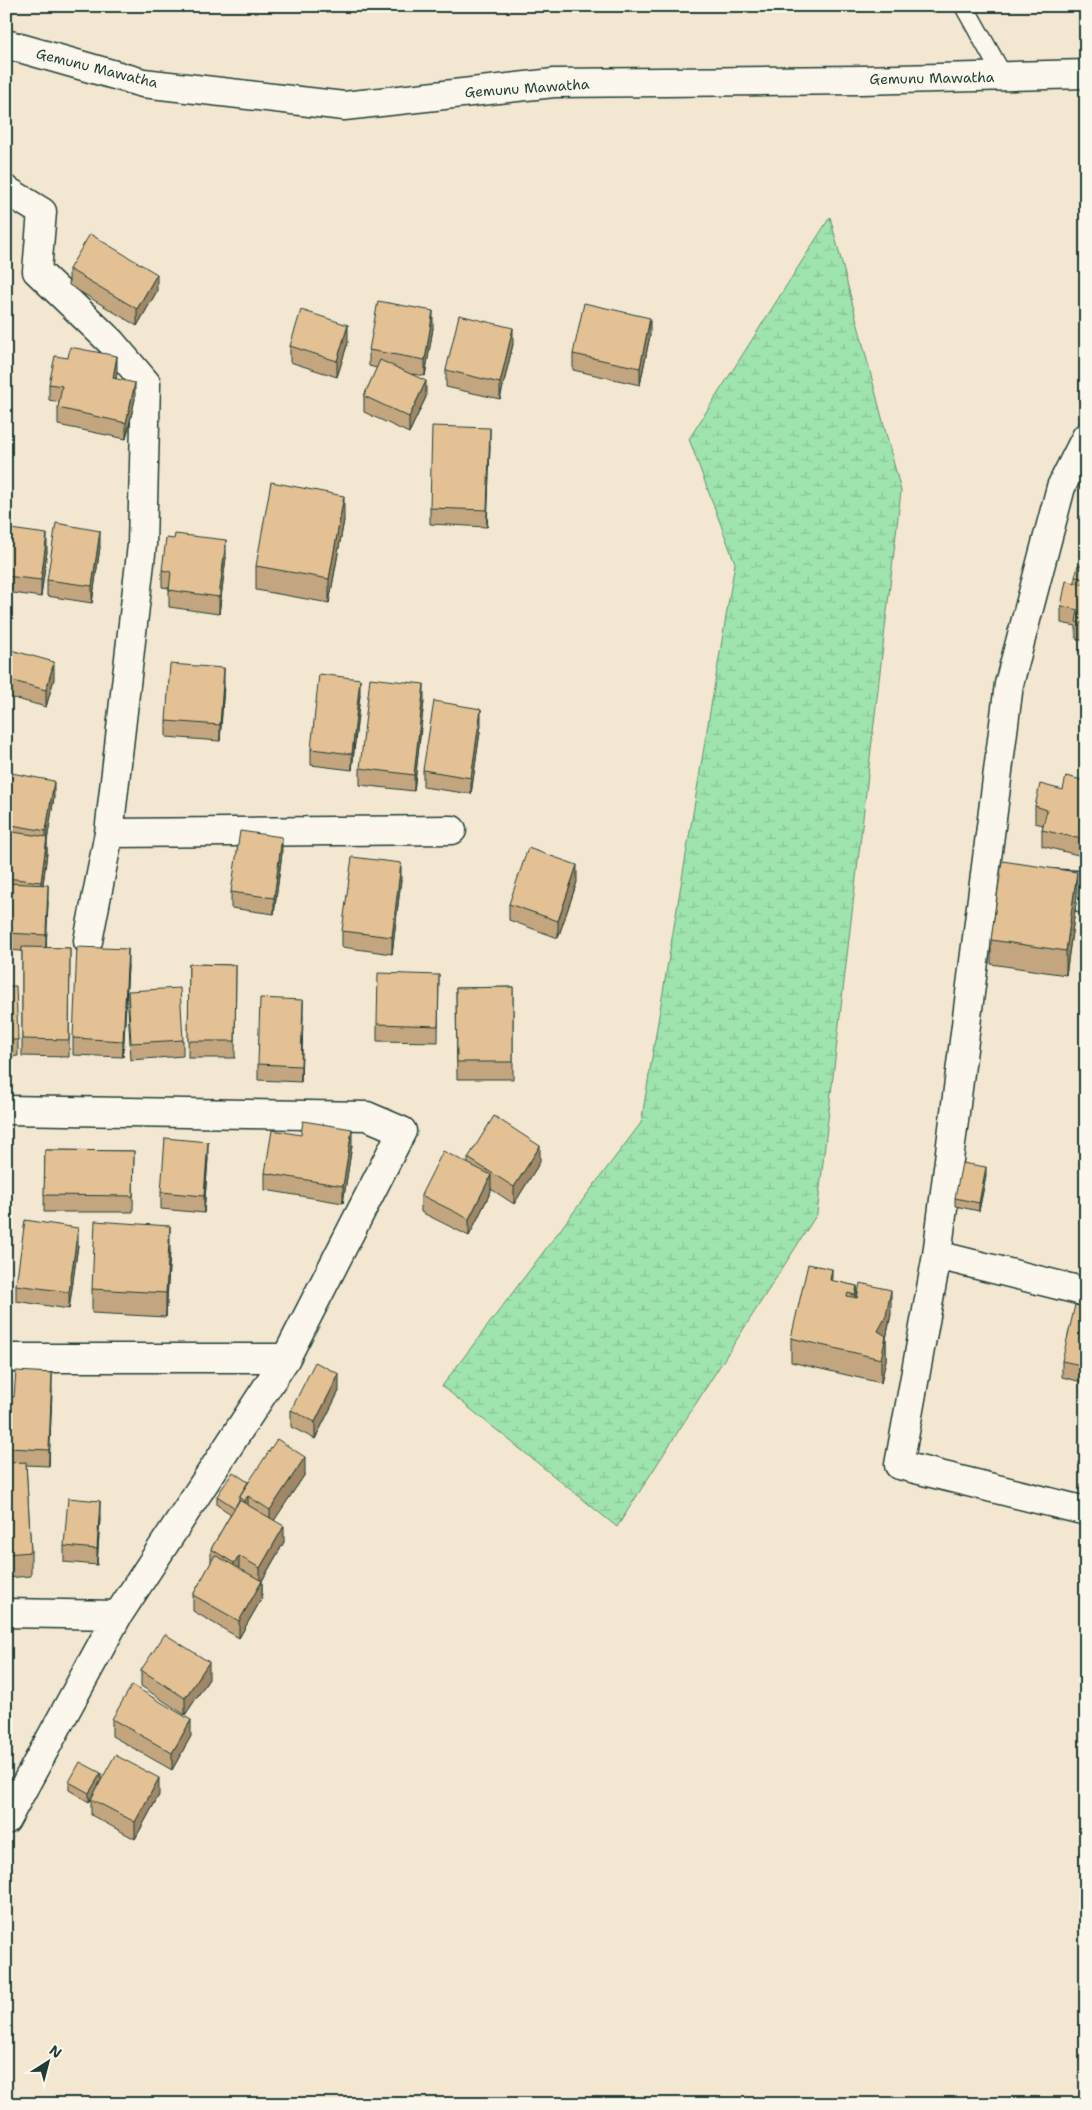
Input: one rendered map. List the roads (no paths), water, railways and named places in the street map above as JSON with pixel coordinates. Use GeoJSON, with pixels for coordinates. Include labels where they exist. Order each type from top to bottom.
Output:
{"type":"FeatureCollection","features":[{"type":"Feature","properties":{"kind":"street","name":"Gemunu Mawatha"},"geometry":{"type":"LineString","coordinates":[[6,44],[143,83],[344,106],[554,83],[1086,74]]}},
{"type":"Feature","properties":{"kind":"street"},"geometry":{"type":"LineString","coordinates":[[6,190],[42,212],[37,271],[111,342],[146,383],[142,545],[109,833],[88,941]]}},
{"type":"Feature","properties":{"kind":"street"},"geometry":{"type":"LineString","coordinates":[[1086,437],[1061,487],[1009,684],[937,1255],[899,1465],[1086,1512]]}},
{"type":"Feature","properties":{"kind":"street"},"geometry":{"type":"LineString","coordinates":[[109,833],[452,830]]}},
{"type":"Feature","properties":{"kind":"street"},"geometry":{"type":"LineString","coordinates":[[983,880],[1082,889]]}},
{"type":"Feature","properties":{"kind":"street"},"geometry":{"type":"LineString","coordinates":[[6,1110],[368,1116],[402,1131],[286,1358],[118,1615],[6,1820]]}},
{"type":"Feature","properties":{"kind":"street"},"geometry":{"type":"LineString","coordinates":[[937,1255],[1086,1292]]}},
{"type":"Feature","properties":{"kind":"street"},"geometry":{"type":"LineString","coordinates":[[6,1358],[286,1358]]}},
{"type":"Feature","properties":{"kind":"street"},"geometry":{"type":"LineString","coordinates":[[6,1613],[118,1615]]}},
{"type":"Feature","properties":{"kind":"lane"},"geometry":{"type":"LineString","coordinates":[[964,6],[1003,76]]}}]}
